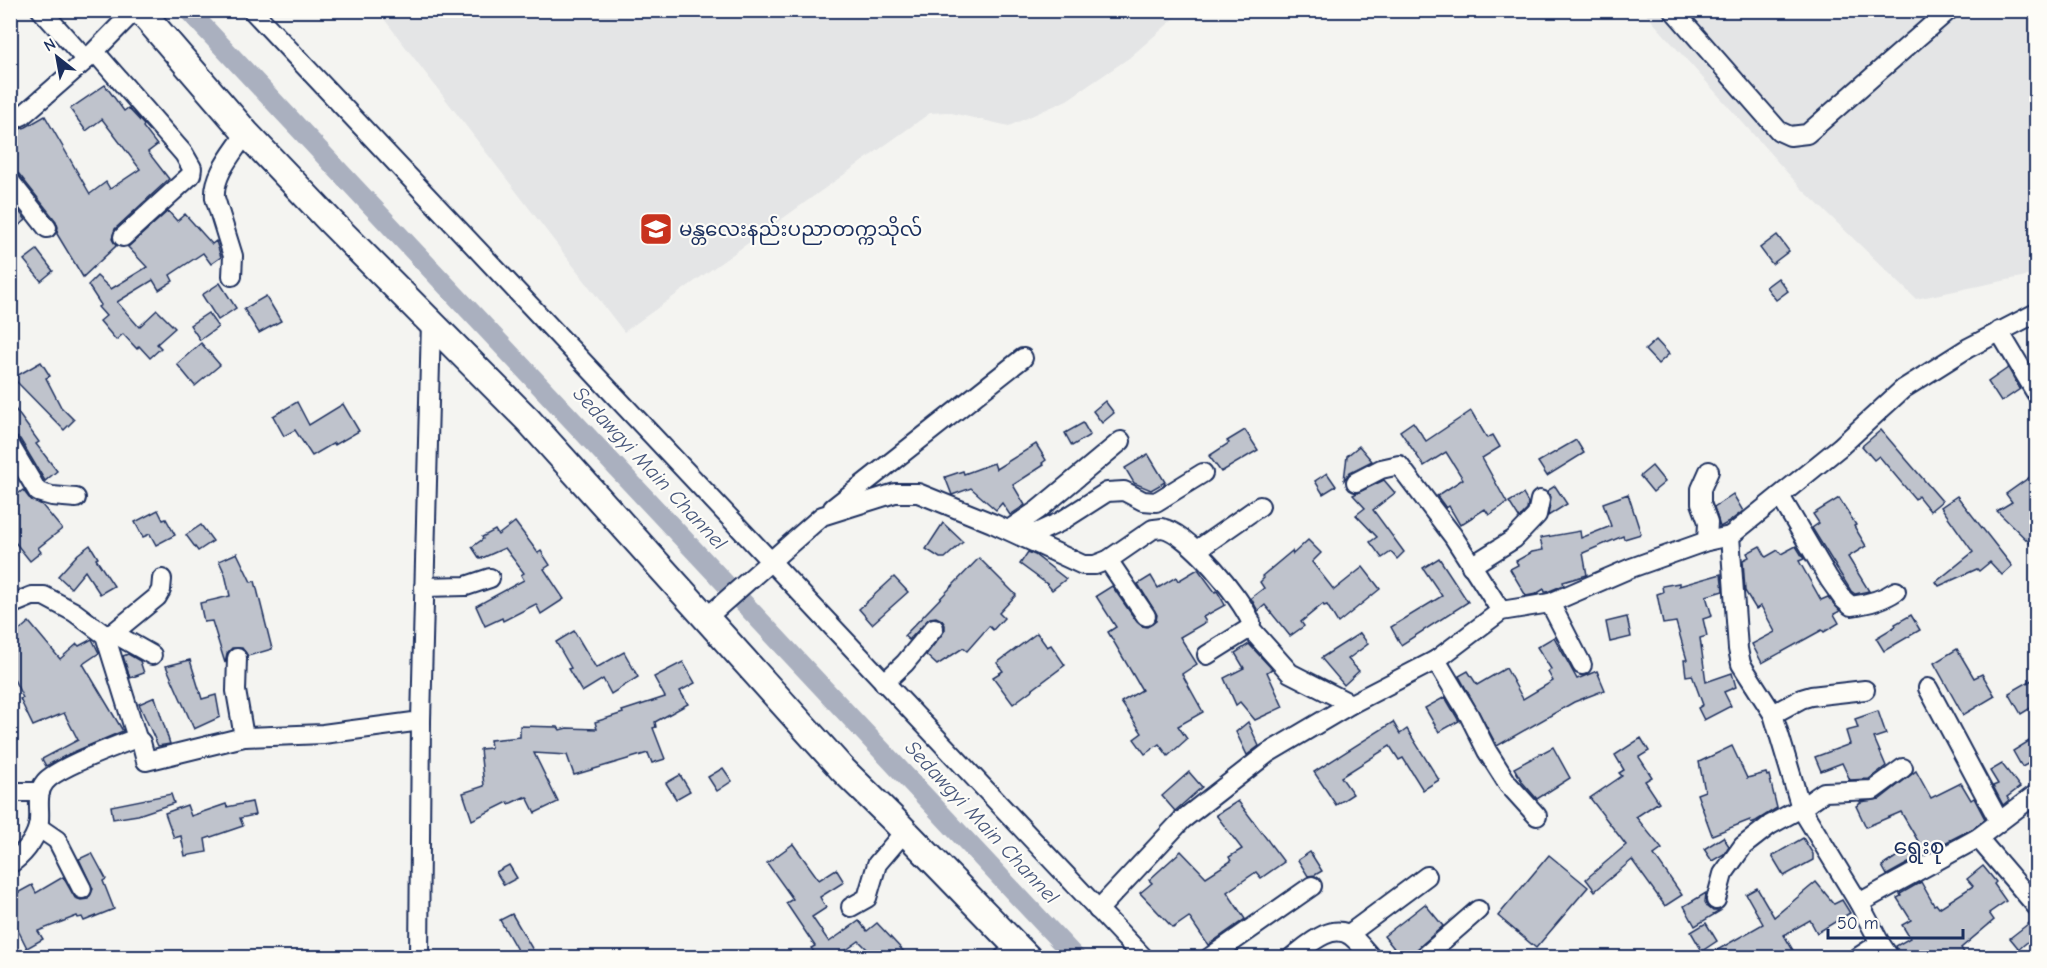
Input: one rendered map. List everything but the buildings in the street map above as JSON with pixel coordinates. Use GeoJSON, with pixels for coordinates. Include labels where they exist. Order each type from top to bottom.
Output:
{"type":"FeatureCollection","features":[{"type":"Feature","properties":{"kind":"street"},"geometry":{"type":"LineString","coordinates":[[41,10],[91,56],[177,146],[192,168],[191,175],[123,237]]}},
{"type":"Feature","properties":{"kind":"street"},"geometry":{"type":"LineString","coordinates":[[10,121],[23,115],[91,56],[135,10]]}},
{"type":"Feature","properties":{"kind":"street"},"geometry":{"type":"LineString","coordinates":[[140,10],[246,133],[528,420],[712,612],[842,769],[905,831],[1016,954]]}},
{"type":"Feature","properties":{"kind":"street"},"geometry":{"type":"LineString","coordinates":[[252,10],[1144,957]]}},
{"type":"Feature","properties":{"kind":"street"},"geometry":{"type":"LineString","coordinates":[[1673,10],[1779,131],[1790,136],[1807,134],[1949,10]]}},
{"type":"Feature","properties":{"kind":"street"},"geometry":{"type":"LineString","coordinates":[[232,276],[233,256],[214,189],[222,170],[246,133]]}},
{"type":"Feature","properties":{"kind":"street"},"geometry":{"type":"LineString","coordinates":[[10,182],[47,228]]}},
{"type":"Feature","properties":{"kind":"street"},"geometry":{"type":"LineString","coordinates":[[1098,910],[1182,820],[1268,753],[1351,704],[1436,660],[1501,612],[1550,603],[1631,568],[1707,541],[1730,536],[1840,447],[1903,389],[1968,348],[2037,312]]}},
{"type":"Feature","properties":{"kind":"street"},"geometry":{"type":"LineString","coordinates":[[419,957],[421,721],[431,322]]}},
{"type":"Feature","properties":{"kind":"street"},"geometry":{"type":"LineString","coordinates":[[1999,331],[2037,393]]}},
{"type":"Feature","properties":{"kind":"street"},"geometry":{"type":"LineString","coordinates":[[712,612],[822,516],[1023,358]]}},
{"type":"Feature","properties":{"kind":"street"},"geometry":{"type":"LineString","coordinates":[[1013,527],[1038,510],[1121,441]]}},
{"type":"Feature","properties":{"kind":"street"},"geometry":{"type":"LineString","coordinates":[[10,445],[38,492],[76,498]]}},
{"type":"Feature","properties":{"kind":"street"},"geometry":{"type":"LineString","coordinates":[[1356,482],[1381,469],[1399,465],[1453,536],[1501,612]]}},
{"type":"Feature","properties":{"kind":"street"},"geometry":{"type":"LineString","coordinates":[[1707,541],[1708,522],[1701,503],[1701,489],[1709,471]]}},
{"type":"Feature","properties":{"kind":"street"},"geometry":{"type":"LineString","coordinates":[[992,523],[1034,534],[1060,522],[1107,492],[1124,491],[1143,501],[1156,502],[1203,473]]}},
{"type":"Feature","properties":{"kind":"street"},"geometry":{"type":"LineString","coordinates":[[822,516],[895,493],[918,493],[992,523],[1083,565],[1095,565],[1108,560],[1153,529],[1162,528],[1197,550],[1249,616],[1250,628],[1207,655]]}},
{"type":"Feature","properties":{"kind":"street"},"geometry":{"type":"LineString","coordinates":[[1780,496],[1829,579],[1851,606],[1887,597],[1896,591]]}},
{"type":"Feature","properties":{"kind":"street"},"geometry":{"type":"LineString","coordinates":[[1471,566],[1514,539],[1536,515],[1540,500]]}},
{"type":"Feature","properties":{"kind":"street"},"geometry":{"type":"LineString","coordinates":[[1197,550],[1260,506]]}},
{"type":"Feature","properties":{"kind":"street"},"geometry":{"type":"LineString","coordinates":[[1730,536],[1737,649],[1740,664],[1773,714],[1801,808],[1885,950],[1857,957]]}},
{"type":"Feature","properties":{"kind":"street"},"geometry":{"type":"LineString","coordinates":[[1108,560],[1146,616]]}},
{"type":"Feature","properties":{"kind":"street"},"geometry":{"type":"LineString","coordinates":[[424,587],[466,586],[490,578]]}},
{"type":"Feature","properties":{"kind":"street"},"geometry":{"type":"LineString","coordinates":[[109,634],[157,597],[162,579]]}},
{"type":"Feature","properties":{"kind":"street"},"geometry":{"type":"LineString","coordinates":[[10,604],[32,596],[44,596],[109,634],[152,655]]}},
{"type":"Feature","properties":{"kind":"street"},"geometry":{"type":"LineString","coordinates":[[1550,603],[1582,665]]}},
{"type":"Feature","properties":{"kind":"street"},"geometry":{"type":"LineString","coordinates":[[884,683],[905,663],[934,628]]}},
{"type":"Feature","properties":{"kind":"street"},"geometry":{"type":"LineString","coordinates":[[1250,628],[1290,673],[1351,704]]}},
{"type":"Feature","properties":{"kind":"street"},"geometry":{"type":"LineString","coordinates":[[109,634],[137,738],[141,742],[146,760],[244,737],[323,734],[421,721]]}},
{"type":"Feature","properties":{"kind":"street"},"geometry":{"type":"LineString","coordinates":[[237,658],[236,692],[244,737]]}},
{"type":"Feature","properties":{"kind":"street"},"geometry":{"type":"LineString","coordinates":[[1436,660],[1508,784],[1537,816]]}},
{"type":"Feature","properties":{"kind":"street"},"geometry":{"type":"LineString","coordinates":[[1928,688],[1999,821]]}},
{"type":"Feature","properties":{"kind":"street"},"geometry":{"type":"LineString","coordinates":[[1773,714],[1811,696],[1865,690]]}},
{"type":"Feature","properties":{"kind":"street"},"geometry":{"type":"LineString","coordinates":[[10,864],[28,848],[38,827],[40,792],[44,783],[66,768],[137,738]]}},
{"type":"Feature","properties":{"kind":"street"},"geometry":{"type":"LineString","coordinates":[[1716,900],[1723,874],[1743,846],[1770,825],[1824,792],[1873,790],[1903,768]]}},
{"type":"Feature","properties":{"kind":"street"},"geometry":{"type":"LineString","coordinates":[[10,792],[40,792]]}},
{"type":"Feature","properties":{"kind":"street"},"geometry":{"type":"LineString","coordinates":[[1859,903],[1978,838],[2037,794]]}},
{"type":"Feature","properties":{"kind":"street"},"geometry":{"type":"LineString","coordinates":[[38,827],[57,840],[82,889]]}},
{"type":"Feature","properties":{"kind":"street"},"geometry":{"type":"LineString","coordinates":[[851,907],[867,898],[877,864],[905,831]]}},
{"type":"Feature","properties":{"kind":"street"},"geometry":{"type":"LineString","coordinates":[[1978,838],[2037,906]]}},
{"type":"Feature","properties":{"kind":"street"},"geometry":{"type":"LineString","coordinates":[[1349,934],[1427,876]]}},
{"type":"Feature","properties":{"kind":"street"},"geometry":{"type":"LineString","coordinates":[[1209,957],[1312,886]]}},
{"type":"Feature","properties":{"kind":"street"},"geometry":{"type":"LineString","coordinates":[[1423,957],[1478,910]]}},
{"type":"Feature","properties":{"kind":"street"},"geometry":{"type":"LineString","coordinates":[[1291,957],[1322,936],[1336,931],[1349,934],[1372,957]]}},
{"type":"Feature","properties":{"kind":"shaded area","name":"မန္တလေးနည်းပညာတက္ကသိုလ်"},"geometry":{"type":"Polygon","coordinates":[[[378,11],[1183,11],[1129,58],[1067,100],[1009,126],[947,112],[930,113],[624,332],[378,11]]]}},
{"type":"Feature","properties":{"kind":"shaded area"},"geometry":{"type":"Polygon","coordinates":[[[1643,11],[2036,11],[2036,274],[1916,299],[1801,188],[1643,11]]]}},
{"type":"Feature","properties":{"kind":"waterway","name":"Sedawgyi Main Channel"},"geometry":{"type":"LineString","coordinates":[[188,10],[1076,958]]}},
{"type":"Feature","properties":{"kind":"place","name":"မန္တလေးနည်းပညာတက္ကသိုလ်"},"geometry":{"type":"Point","coordinates":[656,229]}},
{"type":"Feature","properties":{"kind":"district","name":"ရွေးစု"},"geometry":{"type":"Point","coordinates":[1919,847]}}]}
